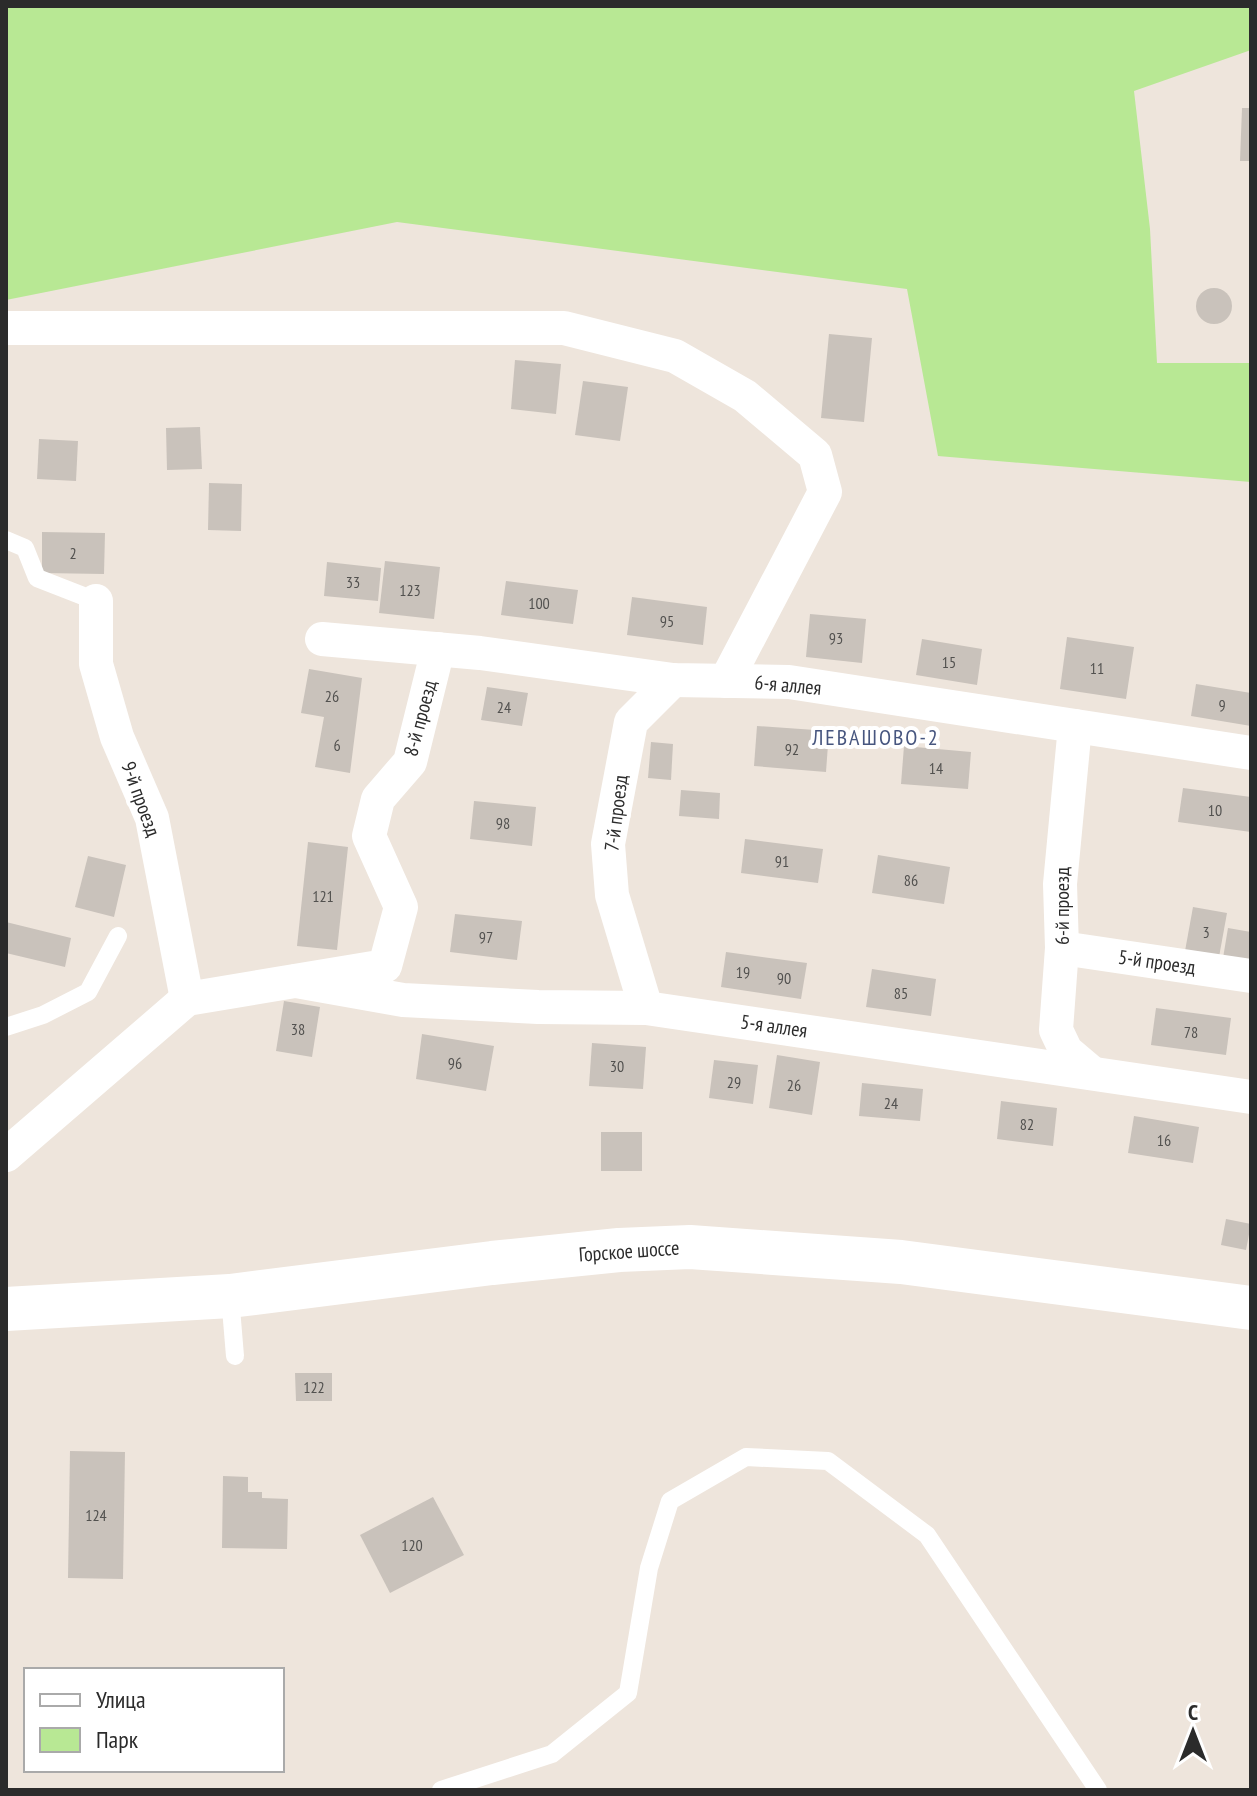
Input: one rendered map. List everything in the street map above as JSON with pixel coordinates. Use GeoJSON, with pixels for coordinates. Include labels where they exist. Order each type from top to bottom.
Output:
{"type":"FeatureCollection","features":[{"type":"Feature","properties":{"kind":"main road","name":"Горское шоссе"},"geometry":{"type":"LineString","coordinates":[[6,1309],[230,1296],[492,1263],[619,1250],[690,1247],[901,1262],[1251,1308]]}},
{"type":"Feature","properties":{"kind":"street"},"geometry":{"type":"LineString","coordinates":[[6,328],[564,328],[675,356],[745,396],[815,455],[825,492],[726,681]]}},
{"type":"Feature","properties":{"kind":"street","name":"9-й проезд"},"geometry":{"type":"LineString","coordinates":[[96,601],[96,664],[117,737],[152,818],[187,999]]}},
{"type":"Feature","properties":{"kind":"street","name":"6-я аллея"},"geometry":{"type":"LineString","coordinates":[[322,639],[438,649],[673,680],[789,682],[1251,753]]}},
{"type":"Feature","properties":{"kind":"street","name":"8-й проезд"},"geometry":{"type":"LineString","coordinates":[[296,981],[385,966],[401,907],[369,836],[378,799],[410,762],[438,649]]}},
{"type":"Feature","properties":{"kind":"street","name":"7-й проезд"},"geometry":{"type":"LineString","coordinates":[[646,1008],[612,895],[608,844],[631,722],[673,680]]}},
{"type":"Feature","properties":{"kind":"street","name":"6-й проезд"},"geometry":{"type":"LineString","coordinates":[[1075,726],[1060,884],[1062,948],[1056,1030],[1066,1051],[1092,1073]]}},
{"type":"Feature","properties":{"kind":"street","name":"5-й проезд"},"geometry":{"type":"LineString","coordinates":[[1062,948],[1251,976]]}},
{"type":"Feature","properties":{"kind":"street"},"geometry":{"type":"LineString","coordinates":[[6,1155],[187,999],[296,981]]}},
{"type":"Feature","properties":{"kind":"street","name":"5-я аллея"},"geometry":{"type":"LineString","coordinates":[[296,981],[403,1000],[646,1008],[1251,1097]]}},
{"type":"Feature","properties":{"kind":"lane"},"geometry":{"type":"LineString","coordinates":[[6,540],[25,548],[37,578],[96,601]]}},
{"type":"Feature","properties":{"kind":"lane"},"geometry":{"type":"LineString","coordinates":[[6,1027],[43,1015],[88,992],[118,936]]}},
{"type":"Feature","properties":{"kind":"lane"},"geometry":{"type":"LineString","coordinates":[[230,1296],[235,1356]]}},
{"type":"Feature","properties":{"kind":"lane"},"geometry":{"type":"LineString","coordinates":[[441,1790],[552,1754],[628,1693],[649,1568],[670,1501],[746,1457],[828,1461],[927,1535],[1098,1790]]}},
{"type":"Feature","properties":{"kind":"green space"},"geometry":{"type":"Polygon","coordinates":[[[6,6],[1251,6],[1251,50],[1134,91],[1150,229],[1157,363],[1251,363],[1251,482],[938,456],[907,289],[397,222],[6,300],[6,6]]]}},
{"type":"Feature","properties":{"kind":"building"},"geometry":{"type":"Polygon","coordinates":[[[1242,108],[1251,108],[1251,161],[1240,161],[1242,108]]]}},
{"type":"Feature","properties":{"kind":"building"},"geometry":{"type":"Polygon","coordinates":[[[1214,288],[1227,293],[1232,306],[1227,319],[1214,324],[1201,319],[1196,306],[1201,293],[1214,288]]]}},
{"type":"Feature","properties":{"kind":"building"},"geometry":{"type":"Polygon","coordinates":[[[829,334],[872,338],[864,422],[821,418],[829,334]]]}},
{"type":"Feature","properties":{"kind":"building"},"geometry":{"type":"Polygon","coordinates":[[[515,360],[561,364],[556,414],[511,409],[515,360]]]}},
{"type":"Feature","properties":{"kind":"building"},"geometry":{"type":"Polygon","coordinates":[[[583,381],[628,387],[620,441],[575,435],[583,381]]]}},
{"type":"Feature","properties":{"kind":"building"},"geometry":{"type":"Polygon","coordinates":[[[200,427],[202,469],[167,470],[166,428],[200,427]]]}},
{"type":"Feature","properties":{"kind":"building"},"geometry":{"type":"Polygon","coordinates":[[[39,439],[78,441],[76,481],[37,479],[39,439]]]}},
{"type":"Feature","properties":{"kind":"building"},"geometry":{"type":"Polygon","coordinates":[[[209,483],[242,484],[241,531],[208,530],[209,483]]]}},
{"type":"Feature","properties":{"kind":"building"},"geometry":{"type":"Polygon","coordinates":[[[42,532],[105,533],[104,574],[42,573],[42,532]]]}},
{"type":"Feature","properties":{"kind":"building"},"geometry":{"type":"Polygon","coordinates":[[[385,561],[440,567],[434,619],[379,613],[385,561]]]}},
{"type":"Feature","properties":{"kind":"building"},"geometry":{"type":"Polygon","coordinates":[[[327,562],[381,568],[378,601],[324,596],[327,562]]]}},
{"type":"Feature","properties":{"kind":"building"},"geometry":{"type":"Polygon","coordinates":[[[506,581],[578,590],[573,624],[501,615],[506,581]]]}},
{"type":"Feature","properties":{"kind":"building"},"geometry":{"type":"Polygon","coordinates":[[[632,597],[707,607],[703,645],[627,635],[632,597]]]}},
{"type":"Feature","properties":{"kind":"building"},"geometry":{"type":"Polygon","coordinates":[[[810,614],[866,619],[862,663],[806,657],[810,614]]]}},
{"type":"Feature","properties":{"kind":"building"},"geometry":{"type":"Polygon","coordinates":[[[1067,637],[1134,647],[1126,699],[1060,689],[1067,637]]]}},
{"type":"Feature","properties":{"kind":"building"},"geometry":{"type":"Polygon","coordinates":[[[922,639],[982,649],[977,685],[916,675],[922,639]]]}},
{"type":"Feature","properties":{"kind":"building"},"geometry":{"type":"Polygon","coordinates":[[[309,669],[362,678],[350,773],[315,767],[324,717],[301,713],[309,669]]]}},
{"type":"Feature","properties":{"kind":"building"},"geometry":{"type":"Polygon","coordinates":[[[1196,684],[1251,693],[1251,726],[1191,716],[1196,684]]]}},
{"type":"Feature","properties":{"kind":"building"},"geometry":{"type":"Polygon","coordinates":[[[487,687],[528,693],[522,726],[481,720],[487,687]]]}},
{"type":"Feature","properties":{"kind":"building"},"geometry":{"type":"Polygon","coordinates":[[[757,726],[829,731],[826,772],[754,766],[757,726]]]}},
{"type":"Feature","properties":{"kind":"building"},"geometry":{"type":"Polygon","coordinates":[[[651,742],[673,744],[671,780],[648,778],[651,742]]]}},
{"type":"Feature","properties":{"kind":"building"},"geometry":{"type":"Polygon","coordinates":[[[904,746],[971,752],[968,789],[901,784],[904,746]]]}},
{"type":"Feature","properties":{"kind":"building"},"geometry":{"type":"Polygon","coordinates":[[[1183,788],[1251,797],[1251,832],[1178,822],[1183,788]]]}},
{"type":"Feature","properties":{"kind":"building"},"geometry":{"type":"Polygon","coordinates":[[[681,790],[720,793],[719,819],[679,816],[681,790]]]}},
{"type":"Feature","properties":{"kind":"building"},"geometry":{"type":"Polygon","coordinates":[[[474,801],[536,807],[532,846],[470,839],[474,801]]]}},
{"type":"Feature","properties":{"kind":"building"},"geometry":{"type":"Polygon","coordinates":[[[745,839],[823,849],[818,883],[741,873],[745,839]]]}},
{"type":"Feature","properties":{"kind":"building"},"geometry":{"type":"Polygon","coordinates":[[[308,842],[348,847],[337,950],[297,946],[308,842]]]}},
{"type":"Feature","properties":{"kind":"building"},"geometry":{"type":"Polygon","coordinates":[[[878,855],[950,867],[944,904],[872,893],[878,855]]]}},
{"type":"Feature","properties":{"kind":"building"},"geometry":{"type":"Polygon","coordinates":[[[88,856],[126,865],[114,917],[75,907],[88,856]]]}},
{"type":"Feature","properties":{"kind":"building"},"geometry":{"type":"Polygon","coordinates":[[[1193,907],[1227,913],[1219,957],[1185,951],[1193,907]]]}},
{"type":"Feature","properties":{"kind":"building"},"geometry":{"type":"Polygon","coordinates":[[[455,914],[522,921],[517,960],[450,952],[455,914]]]}},
{"type":"Feature","properties":{"kind":"building"},"geometry":{"type":"Polygon","coordinates":[[[6,922],[71,938],[65,967],[6,953],[6,922]]]}},
{"type":"Feature","properties":{"kind":"building"},"geometry":{"type":"Polygon","coordinates":[[[1228,928],[1251,932],[1251,963],[1223,958],[1228,928]]]}},
{"type":"Feature","properties":{"kind":"building"},"geometry":{"type":"Polygon","coordinates":[[[726,952],[807,963],[801,999],[721,987],[726,952]]]}},
{"type":"Feature","properties":{"kind":"building"},"geometry":{"type":"Polygon","coordinates":[[[872,969],[936,979],[931,1016],[866,1007],[872,969]]]}},
{"type":"Feature","properties":{"kind":"building"},"geometry":{"type":"Polygon","coordinates":[[[284,1001],[320,1007],[312,1057],[276,1051],[284,1001]]]}},
{"type":"Feature","properties":{"kind":"building"},"geometry":{"type":"Polygon","coordinates":[[[1156,1008],[1231,1018],[1226,1055],[1151,1045],[1156,1008]]]}},
{"type":"Feature","properties":{"kind":"building"},"geometry":{"type":"Polygon","coordinates":[[[422,1034],[494,1046],[486,1091],[416,1079],[422,1034]]]}},
{"type":"Feature","properties":{"kind":"building"},"geometry":{"type":"Polygon","coordinates":[[[592,1043],[646,1047],[643,1089],[589,1086],[592,1043]]]}},
{"type":"Feature","properties":{"kind":"building"},"geometry":{"type":"Polygon","coordinates":[[[777,1055],[820,1062],[812,1115],[769,1108],[777,1055]]]}},
{"type":"Feature","properties":{"kind":"building"},"geometry":{"type":"Polygon","coordinates":[[[714,1060],[758,1065],[753,1104],[709,1098],[714,1060]]]}},
{"type":"Feature","properties":{"kind":"building"},"geometry":{"type":"Polygon","coordinates":[[[862,1083],[923,1089],[920,1121],[859,1116],[862,1083]]]}},
{"type":"Feature","properties":{"kind":"building"},"geometry":{"type":"Polygon","coordinates":[[[1001,1101],[1057,1108],[1053,1146],[997,1139],[1001,1101]]]}},
{"type":"Feature","properties":{"kind":"building"},"geometry":{"type":"Polygon","coordinates":[[[1134,1116],[1199,1127],[1193,1163],[1128,1153],[1134,1116]]]}},
{"type":"Feature","properties":{"kind":"building"},"geometry":{"type":"Polygon","coordinates":[[[601,1132],[642,1132],[642,1171],[601,1171],[601,1132]]]}},
{"type":"Feature","properties":{"kind":"building"},"geometry":{"type":"Polygon","coordinates":[[[1226,1219],[1251,1224],[1246,1250],[1221,1245],[1226,1219]]]}},
{"type":"Feature","properties":{"kind":"building"},"geometry":{"type":"Polygon","coordinates":[[[295,1373],[332,1373],[332,1401],[296,1401],[295,1373]]]}},
{"type":"Feature","properties":{"kind":"building"},"geometry":{"type":"Polygon","coordinates":[[[70,1451],[125,1452],[123,1579],[68,1578],[70,1451]]]}},
{"type":"Feature","properties":{"kind":"building"},"geometry":{"type":"Polygon","coordinates":[[[223,1476],[248,1477],[248,1492],[262,1492],[262,1498],[288,1499],[287,1549],[222,1548],[223,1476]]]}},
{"type":"Feature","properties":{"kind":"building"},"geometry":{"type":"Polygon","coordinates":[[[433,1497],[464,1555],[390,1593],[360,1535],[433,1497]]]}},
{"type":"Feature","properties":{"kind":"district","name":"ЛЕВАШОВО-2"},"geometry":{"type":"Point","coordinates":[876,737]}}]}
